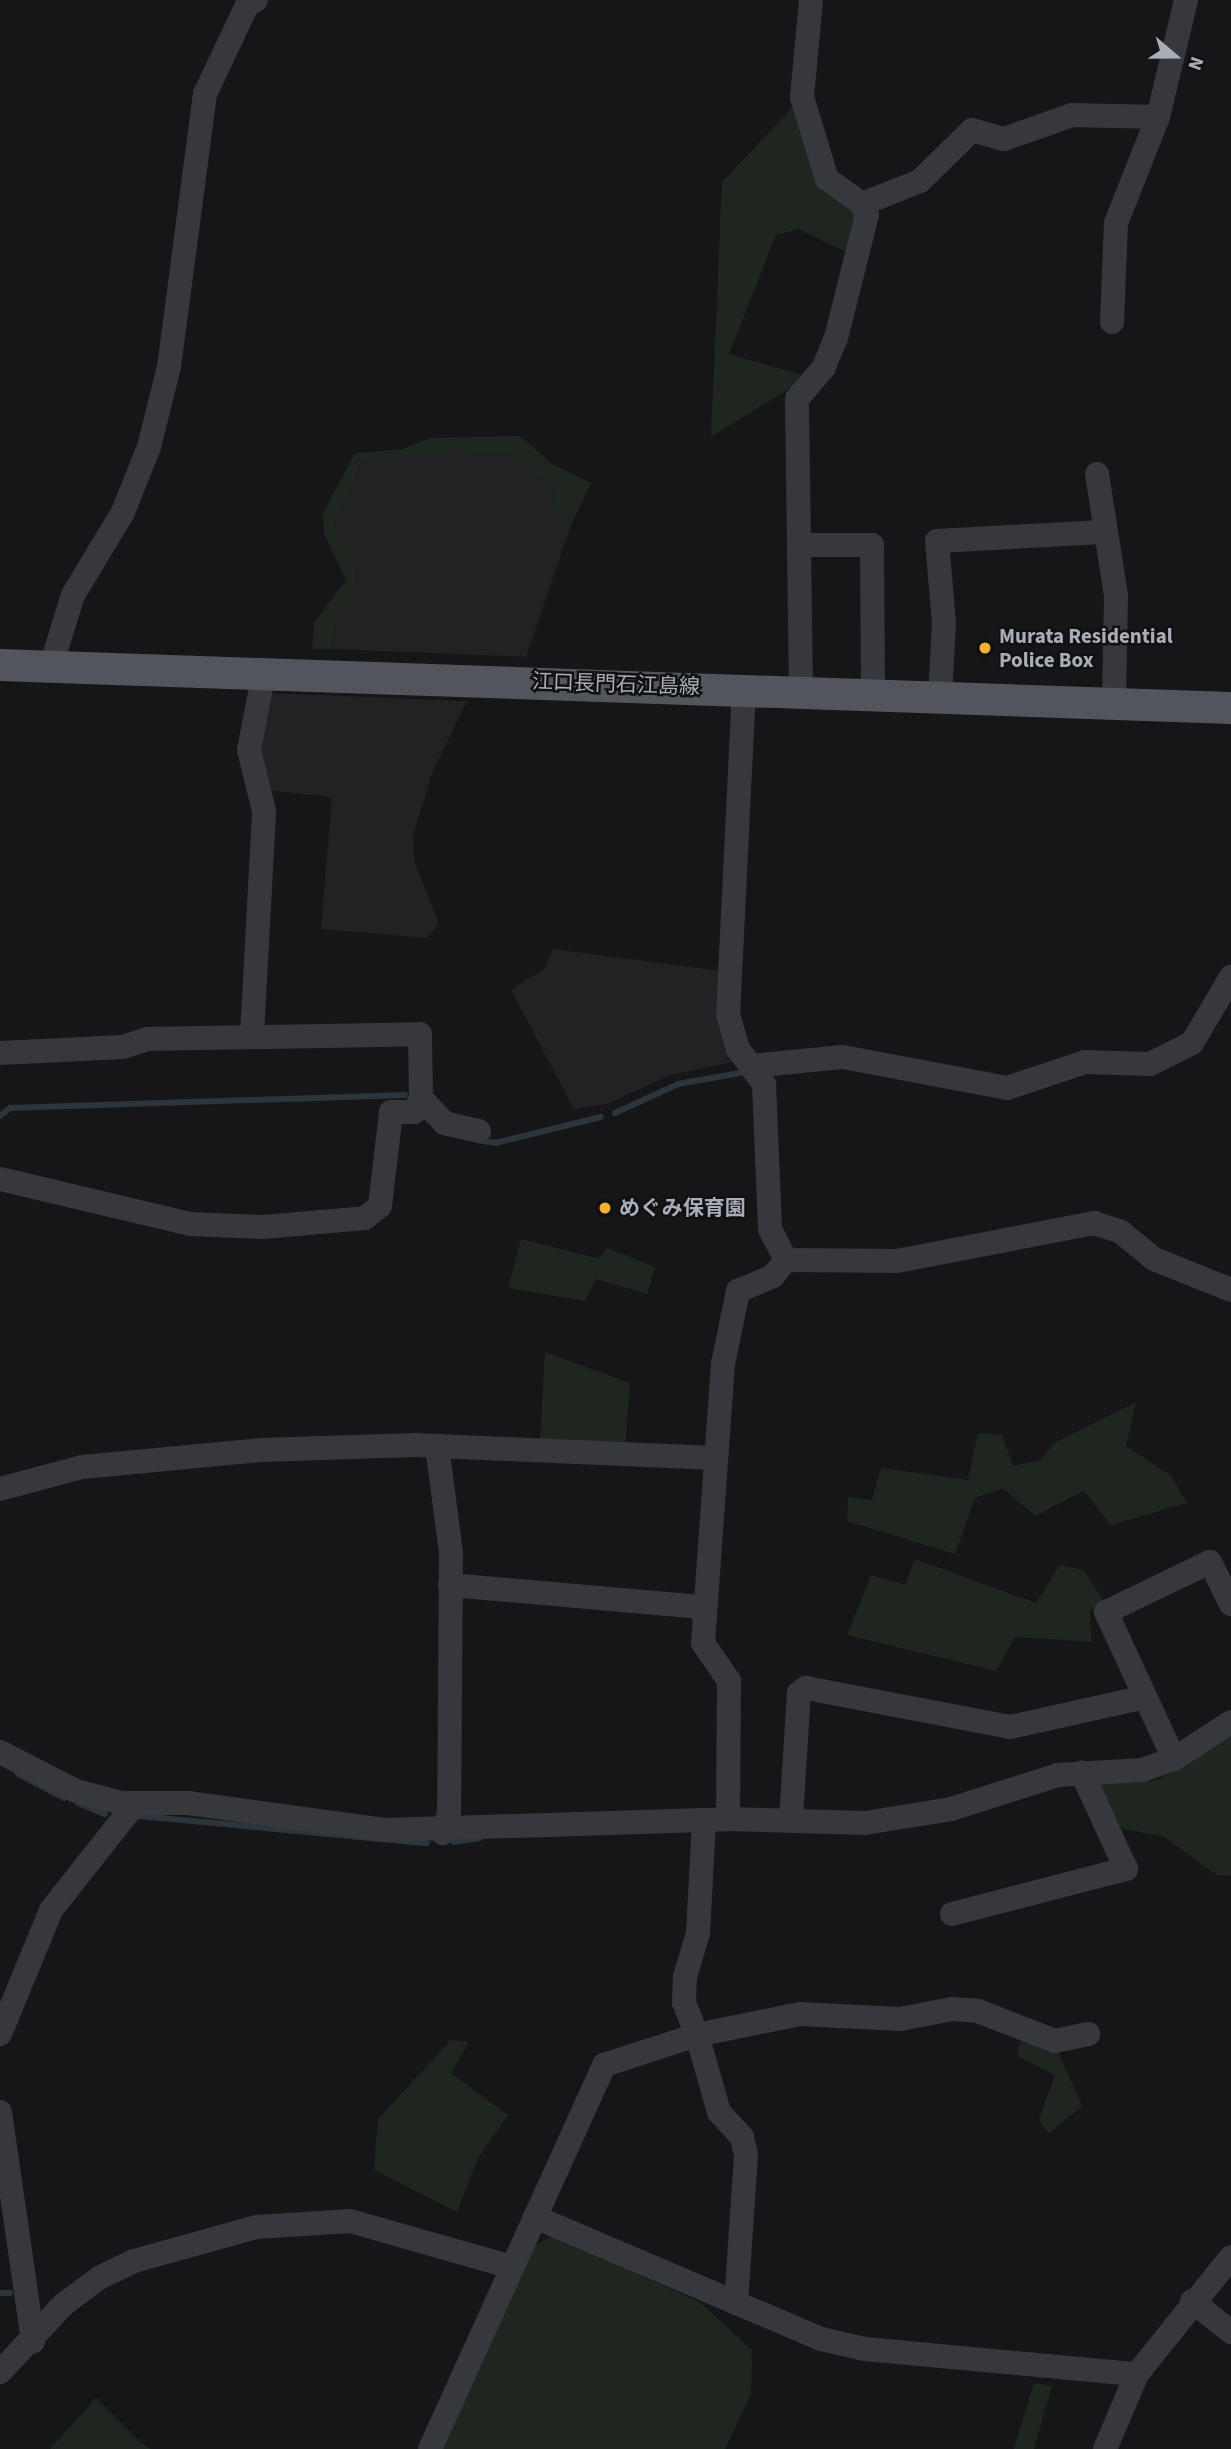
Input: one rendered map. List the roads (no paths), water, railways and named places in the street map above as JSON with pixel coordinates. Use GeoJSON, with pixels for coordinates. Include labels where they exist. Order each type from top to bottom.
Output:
{"type":"FeatureCollection","features":[{"type":"Feature","properties":{"kind":"main road","name":"江口長門石江島線"},"geometry":{"type":"LineString","coordinates":[[0,665],[873,691],[1231,708]]}},
{"type":"Feature","properties":{"kind":"street"},"geometry":{"type":"LineString","coordinates":[[51,666],[73,595],[123,512],[149,447],[169,367],[205,94],[247,5],[256,0]]}},
{"type":"Feature","properties":{"kind":"street"},"geometry":{"type":"LineString","coordinates":[[801,690],[803,545],[797,399],[824,367],[836,338],[867,215],[862,204],[827,179],[802,97],[811,0]]}},
{"type":"Feature","properties":{"kind":"street"},"geometry":{"type":"LineString","coordinates":[[1112,322],[1116,223],[1158,117],[1185,0]]}},
{"type":"Feature","properties":{"kind":"street"},"geometry":{"type":"LineString","coordinates":[[862,204],[920,181],[972,130],[1004,139],[1072,115],[1158,117]]}},
{"type":"Feature","properties":{"kind":"street"},"geometry":{"type":"LineString","coordinates":[[1097,474],[1102,532],[1116,596],[1114,703]]}},
{"type":"Feature","properties":{"kind":"street"},"geometry":{"type":"LineString","coordinates":[[940,696],[944,623],[937,541],[1102,532]]}},
{"type":"Feature","properties":{"kind":"street"},"geometry":{"type":"LineString","coordinates":[[803,545],[872,545],[873,691]]}},
{"type":"Feature","properties":{"kind":"street"},"geometry":{"type":"LineString","coordinates":[[252,1035],[264,811],[249,750],[264,672]]}},
{"type":"Feature","properties":{"kind":"street"},"geometry":{"type":"LineString","coordinates":[[744,689],[728,1014],[730,1032],[751,1066],[767,1101],[770,1229],[786,1260]]}},
{"type":"Feature","properties":{"kind":"street"},"geometry":{"type":"LineString","coordinates":[[751,1066],[843,1057],[1007,1088],[1085,1062],[1150,1064],[1192,1043],[1231,977]]}},
{"type":"Feature","properties":{"kind":"street"},"geometry":{"type":"LineString","coordinates":[[0,1053],[252,1035],[420,1034],[421,1098],[414,1112],[391,1112],[380,1206],[365,1218],[263,1227],[190,1224],[1,1182]]}},
{"type":"Feature","properties":{"kind":"street"},"geometry":{"type":"LineString","coordinates":[[421,1098],[443,1123],[480,1131]]}},
{"type":"Feature","properties":{"kind":"street"},"geometry":{"type":"LineString","coordinates":[[786,1260],[897,1261],[1094,1223],[1121,1232],[1154,1259],[1231,1290]]}},
{"type":"Feature","properties":{"kind":"street"},"geometry":{"type":"LineString","coordinates":[[736,2303],[746,2154],[742,2137],[719,2112],[697,2035],[684,2003],[685,1977],[698,1933],[716,1821],[729,1681],[703,1643],[723,1364],[738,1291],[773,1276],[786,1260]]}},
{"type":"Feature","properties":{"kind":"street"},"geometry":{"type":"LineString","coordinates":[[0,1489],[82,1467],[261,1450],[437,1446],[715,1458]]}},
{"type":"Feature","properties":{"kind":"street"},"geometry":{"type":"LineString","coordinates":[[437,1446],[450,1585],[449,1812],[443,1833]]}},
{"type":"Feature","properties":{"kind":"street"},"geometry":{"type":"LineString","coordinates":[[1174,1759],[1141,1698],[1106,1612],[1210,1562],[1231,1604]]}},
{"type":"Feature","properties":{"kind":"street"},"geometry":{"type":"LineString","coordinates":[[450,1585],[704,1607]]}},
{"type":"Feature","properties":{"kind":"street"},"geometry":{"type":"LineString","coordinates":[[791,1819],[799,1693],[806,1688],[1010,1727],[1141,1698]]}},
{"type":"Feature","properties":{"kind":"street"},"geometry":{"type":"LineString","coordinates":[[0,1752],[76,1791],[134,1805],[188,1803],[295,1821],[443,1833],[575,1822],[896,1820],[1082,1773],[1142,1770],[1174,1759],[1231,1722]]}},
{"type":"Feature","properties":{"kind":"street"},"geometry":{"type":"LineString","coordinates":[[952,1914],[1126,1868],[1082,1773]]}},
{"type":"Feature","properties":{"kind":"street"},"geometry":{"type":"LineString","coordinates":[[0,2034],[51,1910],[134,1805]]}},
{"type":"Feature","properties":{"kind":"street"},"geometry":{"type":"LineString","coordinates":[[430,2449],[604,2065],[697,2035],[800,2014],[900,2019],[952,2009],[978,2011],[1055,2041],[1087,2034]]}},
{"type":"Feature","properties":{"kind":"street"},"geometry":{"type":"LineString","coordinates":[[0,2112],[33,2342]]}},
{"type":"Feature","properties":{"kind":"street"},"geometry":{"type":"LineString","coordinates":[[535,2217],[821,2339],[865,2349],[1137,2374]]}},
{"type":"Feature","properties":{"kind":"street"},"geometry":{"type":"LineString","coordinates":[[0,2372],[33,2342],[63,2305],[99,2278],[134,2261],[257,2227],[350,2221],[512,2267]]}},
{"type":"Feature","properties":{"kind":"street"},"geometry":{"type":"LineString","coordinates":[[1105,2449],[1137,2374],[1192,2301],[1231,2257]]}},
{"type":"Feature","properties":{"kind":"street"},"geometry":{"type":"LineString","coordinates":[[1192,2301],[1231,2332]]}},
{"type":"Feature","properties":{"kind":"waterway"},"geometry":{"type":"LineString","coordinates":[[615,1113],[678,1084],[740,1073]]}},
{"type":"Feature","properties":{"kind":"waterway"},"geometry":{"type":"LineString","coordinates":[[0,1116],[10,1108],[405,1095]]}},
{"type":"Feature","properties":{"kind":"waterway"},"geometry":{"type":"LineString","coordinates":[[477,1140],[495,1143],[601,1117]]}},
{"type":"Feature","properties":{"kind":"waterway"},"geometry":{"type":"LineString","coordinates":[[18,1774],[64,1798]]}},
{"type":"Feature","properties":{"kind":"waterway"},"geometry":{"type":"LineString","coordinates":[[78,1803],[105,1814]]}},
{"type":"Feature","properties":{"kind":"waterway"},"geometry":{"type":"LineString","coordinates":[[139,1816],[427,1843]]}},
{"type":"Feature","properties":{"kind":"waterway"},"geometry":{"type":"LineString","coordinates":[[454,1842],[480,1838]]}},
{"type":"Feature","properties":{"kind":"waterway"},"geometry":{"type":"LineString","coordinates":[[0,2293],[10,2293]]}},
{"type":"Feature","properties":{"kind":"place","name":"Murata Residential Police Box"},"geometry":{"type":"Point","coordinates":[985,648]}},
{"type":"Feature","properties":{"kind":"place","name":"めぐみ保育園"},"geometry":{"type":"Point","coordinates":[605,1208]}}]}
